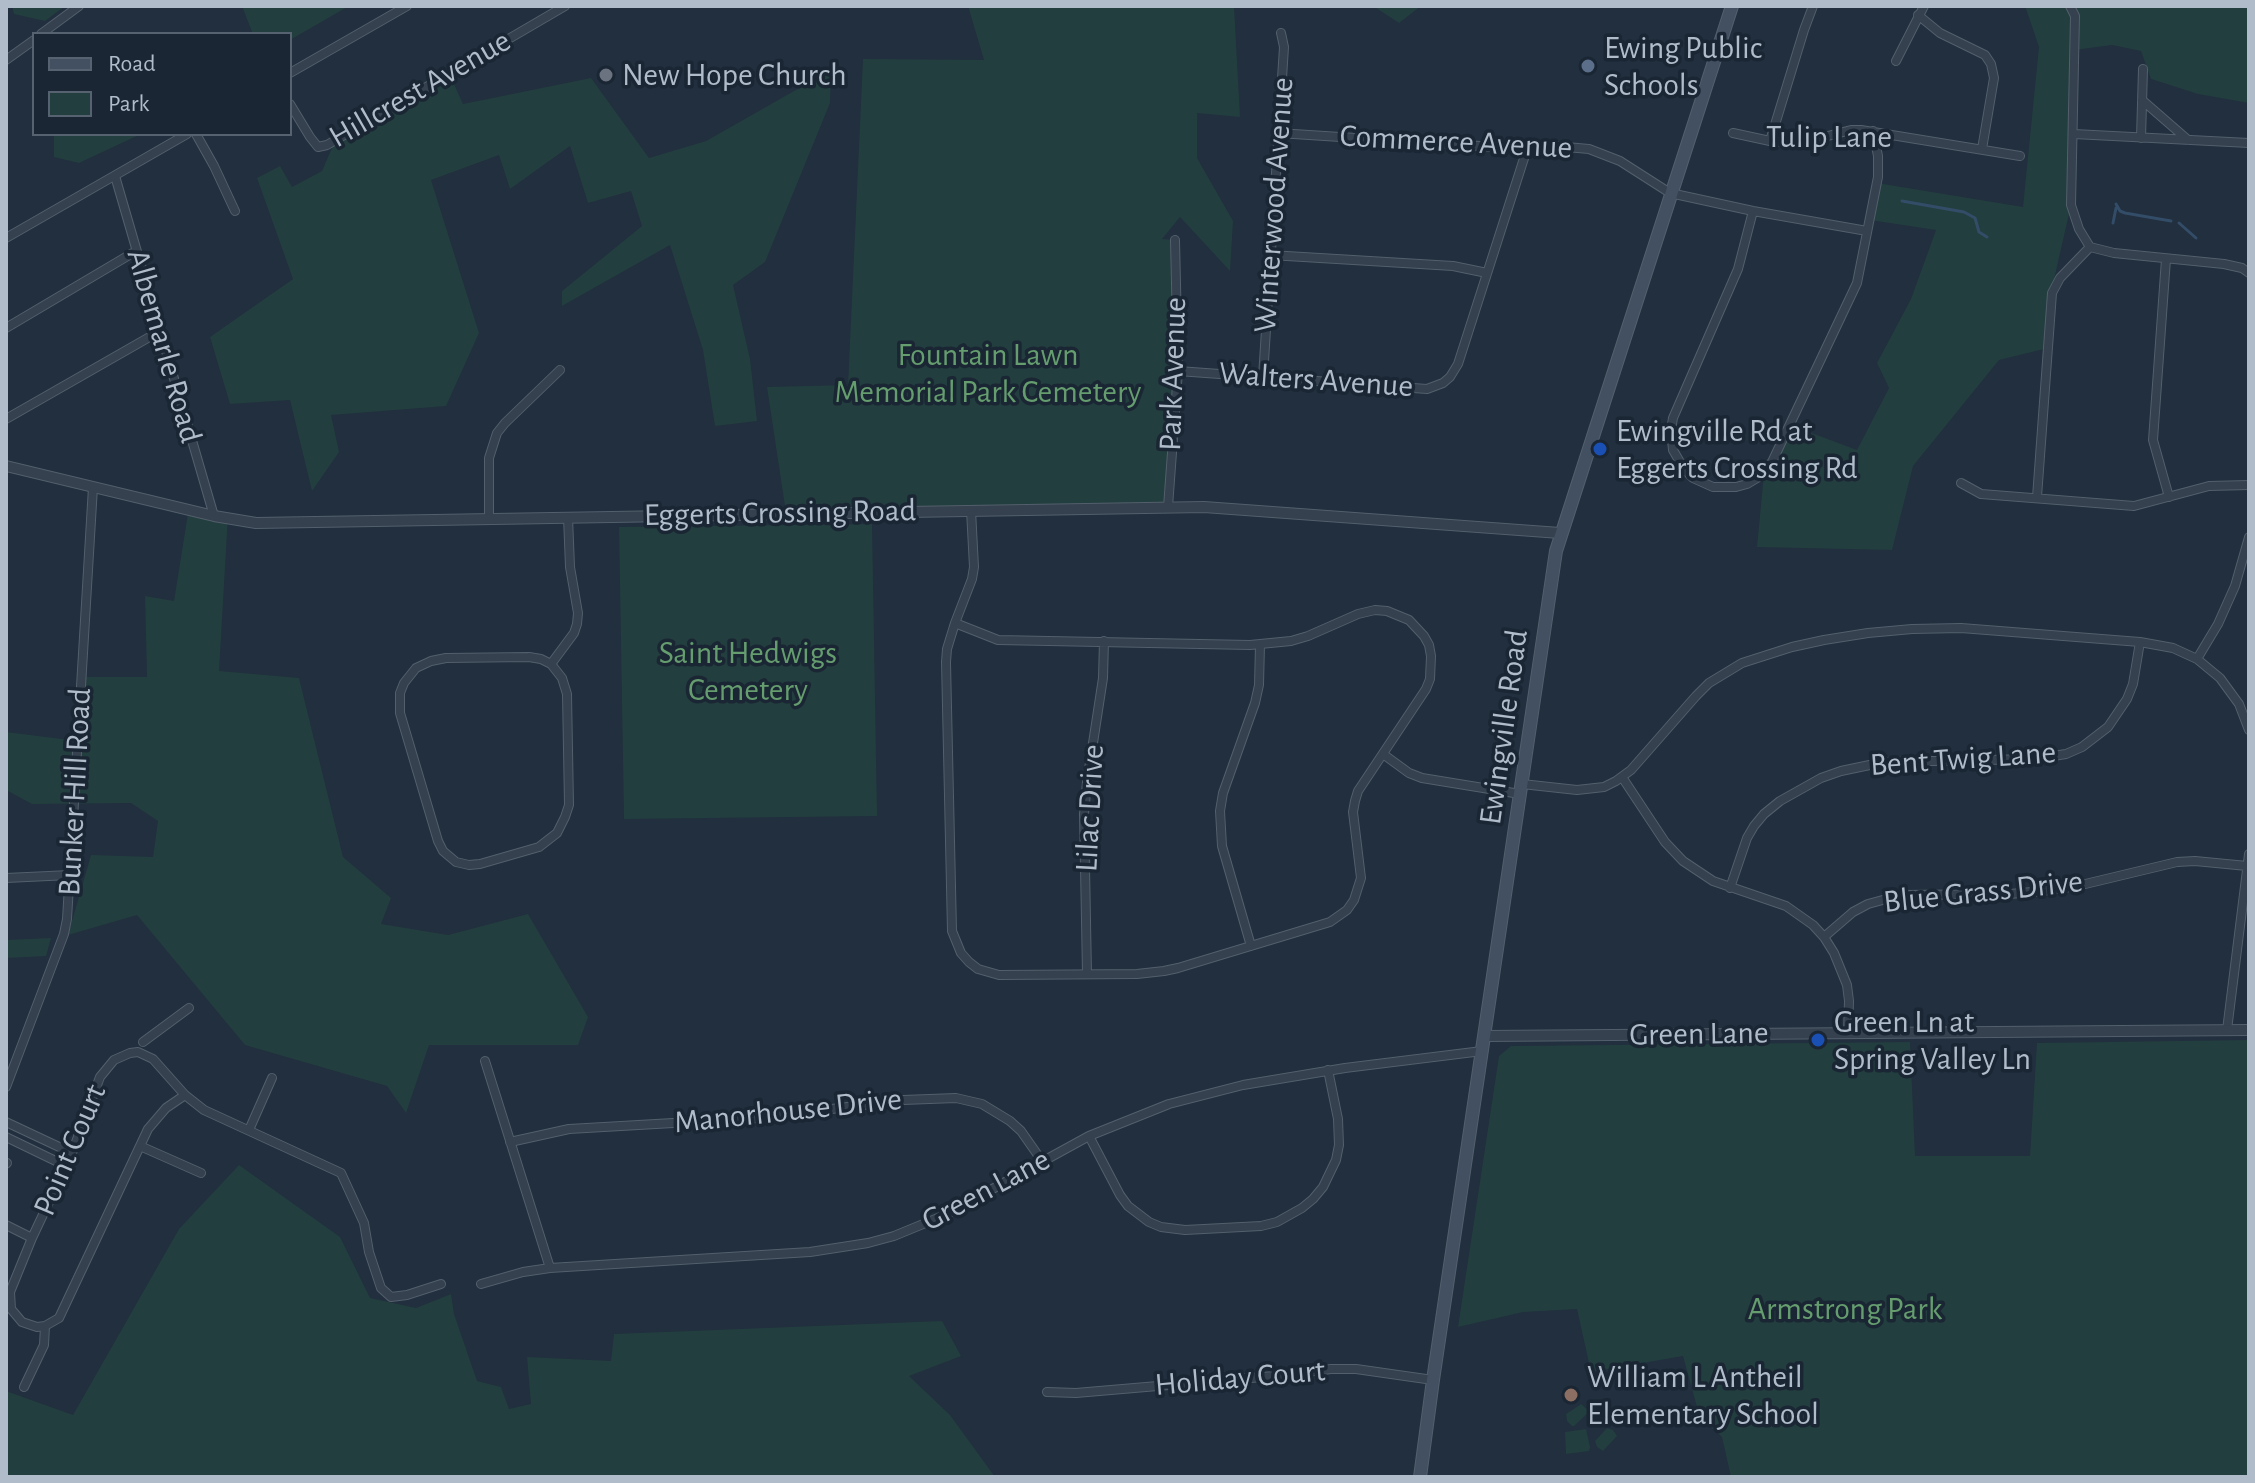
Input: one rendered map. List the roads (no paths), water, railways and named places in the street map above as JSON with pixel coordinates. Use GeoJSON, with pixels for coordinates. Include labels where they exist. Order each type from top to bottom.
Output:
{"type":"FeatureCollection","features":[{"type":"Feature","properties":{"kind":"main road","name":"Ewingville Road"},"geometry":{"type":"LineString","coordinates":[[1420,1477],[1560,533],[1732,6]]}},
{"type":"Feature","properties":{"kind":"street"},"geometry":{"type":"LineString","coordinates":[[44,32],[79,6]]}},
{"type":"Feature","properties":{"kind":"street"},"geometry":{"type":"LineString","coordinates":[[292,72],[407,6]]}},
{"type":"Feature","properties":{"kind":"street","name":"Hillcrest Avenue"},"geometry":{"type":"LineString","coordinates":[[292,107],[318,147],[327,145],[565,6]]}},
{"type":"Feature","properties":{"kind":"street"},"geometry":{"type":"LineString","coordinates":[[1770,141],[1813,6]]}},
{"type":"Feature","properties":{"kind":"street"},"geometry":{"type":"LineString","coordinates":[[1896,61],[1924,6]]}},
{"type":"Feature","properties":{"kind":"street"},"geometry":{"type":"LineString","coordinates":[[2070,6],[2075,16],[2071,205],[2079,229],[2090,247],[2114,253],[2224,264],[2249,273]]}},
{"type":"Feature","properties":{"kind":"street"},"geometry":{"type":"LineString","coordinates":[[1918,15],[1940,33],[1985,55],[1991,64],[1994,78],[1982,149]]}},
{"type":"Feature","properties":{"kind":"street","name":"Winterwood Avenue"},"geometry":{"type":"LineString","coordinates":[[1263,377],[1284,47],[1281,33]]}},
{"type":"Feature","properties":{"kind":"street"},"geometry":{"type":"LineString","coordinates":[[6,60],[32,41]]}},
{"type":"Feature","properties":{"kind":"street"},"geometry":{"type":"LineString","coordinates":[[2141,138],[2143,69]]}},
{"type":"Feature","properties":{"kind":"street"},"geometry":{"type":"LineString","coordinates":[[2142,100],[2189,140]]}},
{"type":"Feature","properties":{"kind":"street","name":"Tulip Lane"},"geometry":{"type":"LineString","coordinates":[[1733,133],[1797,144],[1851,130],[1873,131],[2020,156]]}},
{"type":"Feature","properties":{"kind":"street"},"geometry":{"type":"LineString","coordinates":[[1753,211],[1738,269],[1673,418],[1671,430],[1673,450],[1684,469],[1693,478],[1713,487],[1747,484],[1772,462],[1857,283],[1878,177],[1873,131]]}},
{"type":"Feature","properties":{"kind":"street","name":"Commerce Avenue"},"geometry":{"type":"LineString","coordinates":[[1278,133],[1527,149],[1560,146],[1590,149],[1620,161],[1670,193]]}},
{"type":"Feature","properties":{"kind":"street"},"geometry":{"type":"LineString","coordinates":[[2074,134],[2249,143]]}},
{"type":"Feature","properties":{"kind":"street"},"geometry":{"type":"LineString","coordinates":[[6,238],[184,136]]}},
{"type":"Feature","properties":{"kind":"street"},"geometry":{"type":"LineString","coordinates":[[197,136],[235,211]]}},
{"type":"Feature","properties":{"kind":"street","name":"Walters Avenue"},"geometry":{"type":"LineString","coordinates":[[1178,371],[1427,389],[1443,383],[1458,364],[1527,149]]}},
{"type":"Feature","properties":{"kind":"street","name":"Albemarle Road"},"geometry":{"type":"LineString","coordinates":[[115,176],[214,516]]}},
{"type":"Feature","properties":{"kind":"street"},"geometry":{"type":"LineString","coordinates":[[1670,193],[1867,231]]}},
{"type":"Feature","properties":{"kind":"street","name":"Park Avenue"},"geometry":{"type":"LineString","coordinates":[[1168,507],[1178,371],[1175,240]]}},
{"type":"Feature","properties":{"kind":"street"},"geometry":{"type":"LineString","coordinates":[[2037,497],[2052,293],[2060,278],[2090,247]]}},
{"type":"Feature","properties":{"kind":"street"},"geometry":{"type":"LineString","coordinates":[[6,328],[136,251]]}},
{"type":"Feature","properties":{"kind":"street"},"geometry":{"type":"LineString","coordinates":[[1270,255],[1453,266],[1487,273]]}},
{"type":"Feature","properties":{"kind":"street"},"geometry":{"type":"LineString","coordinates":[[2166,259],[2153,440],[2169,497]]}},
{"type":"Feature","properties":{"kind":"street"},"geometry":{"type":"LineString","coordinates":[[6,419],[160,331]]}},
{"type":"Feature","properties":{"kind":"street"},"geometry":{"type":"LineString","coordinates":[[489,518],[489,458],[497,433],[560,370]]}},
{"type":"Feature","properties":{"kind":"street","name":"Eggerts Crossing Road"},"geometry":{"type":"LineString","coordinates":[[6,466],[214,516],[256,523],[1168,507],[1560,533]]}},
{"type":"Feature","properties":{"kind":"street"},"geometry":{"type":"LineString","coordinates":[[1961,483],[1981,494],[2134,506],[2209,486],[2249,485]]}},
{"type":"Feature","properties":{"kind":"street","name":"Bunker Hill Road"},"geometry":{"type":"LineString","coordinates":[[6,1087],[67,919],[93,487]]}},
{"type":"Feature","properties":{"kind":"street"},"geometry":{"type":"LineString","coordinates":[[955,623],[998,640],[1260,645],[1308,636],[1363,613],[1387,611],[1399,614],[1417,627],[1424,636],[1432,668],[1426,689],[1358,791],[1353,812],[1361,878],[1354,900],[1347,910],[1330,922],[1178,968],[1137,974],[999,975],[969,962],[961,953],[952,931],[946,662],[947,649],[955,623],[972,579],[974,567],[971,510]]}},
{"type":"Feature","properties":{"kind":"street"},"geometry":{"type":"LineString","coordinates":[[551,664],[577,624],[568,517]]}},
{"type":"Feature","properties":{"kind":"street"},"geometry":{"type":"LineString","coordinates":[[2197,659],[2218,624],[2235,586],[2249,537]]}},
{"type":"Feature","properties":{"kind":"street"},"geometry":{"type":"LineString","coordinates":[[1383,754],[1409,773],[1422,778],[1521,789],[1590,790],[1604,787],[1631,770],[1709,683],[1742,663],[1792,647],[1868,633],[1945,628],[2140,642],[2173,648],[2197,659],[2220,678],[2239,704],[2249,730]]}},
{"type":"Feature","properties":{"kind":"street","name":"Lilac Drive"},"geometry":{"type":"LineString","coordinates":[[1087,974],[1084,814],[1103,678],[1104,641]]}},
{"type":"Feature","properties":{"kind":"street","name":"Bent Twig Lane"},"geometry":{"type":"LineString","coordinates":[[1730,888],[1754,826],[1780,801],[1821,778],[1884,762],[2050,758],[2082,747],[2108,727],[2127,699],[2133,684],[2140,642]]}},
{"type":"Feature","properties":{"kind":"street"},"geometry":{"type":"LineString","coordinates":[[1251,946],[1222,846],[1220,811],[1223,793],[1255,703],[1259,685],[1260,645]]}},
{"type":"Feature","properties":{"kind":"street"},"geometry":{"type":"LineString","coordinates":[[529,657],[551,664],[562,678],[567,694],[569,805],[561,825],[557,833],[539,847],[480,864],[456,862],[443,851],[438,841],[400,713],[398,701],[404,683],[416,668],[446,658],[529,657]]}},
{"type":"Feature","properties":{"kind":"street"},"geometry":{"type":"LineString","coordinates":[[1622,777],[1670,848],[1697,872],[1730,888],[1786,906],[1824,937],[1842,969],[1847,985],[1848,1032]]}},
{"type":"Feature","properties":{"kind":"street"},"geometry":{"type":"LineString","coordinates":[[2227,1030],[2249,854]]}},
{"type":"Feature","properties":{"kind":"street","name":"Blue Grass Drive"},"geometry":{"type":"LineString","coordinates":[[1824,937],[1853,912],[1868,904],[1901,895],[2043,891],[2177,862],[2247,866]]}},
{"type":"Feature","properties":{"kind":"street"},"geometry":{"type":"LineString","coordinates":[[6,878],[70,875]]}},
{"type":"Feature","properties":{"kind":"street"},"geometry":{"type":"LineString","coordinates":[[143,1042],[189,1008]]}},
{"type":"Feature","properties":{"kind":"street","name":"Green Lane"},"geometry":{"type":"LineString","coordinates":[[1485,1036],[2249,1030]]}},
{"type":"Feature","properties":{"kind":"street","name":"Green Lane"},"geometry":{"type":"LineString","coordinates":[[481,1284],[550,1268],[810,1252],[868,1243],[948,1214],[1089,1136],[1129,1118],[1200,1095],[1328,1070],[1482,1051]]}},
{"type":"Feature","properties":{"kind":"street","name":"Point Court"},"geometry":{"type":"LineString","coordinates":[[185,1095],[156,1118],[140,1146],[62,1312],[45,1326],[22,1322],[9,1310],[10,1292],[72,1153],[100,1077],[106,1067],[122,1055],[138,1052],[153,1059],[185,1095],[204,1110],[341,1173],[364,1223],[369,1252],[381,1288],[391,1297],[441,1284]]}},
{"type":"Feature","properties":{"kind":"street"},"geometry":{"type":"LineString","coordinates":[[485,1061],[550,1268]]}},
{"type":"Feature","properties":{"kind":"street"},"geometry":{"type":"LineString","coordinates":[[1089,1136],[1120,1195],[1128,1206],[1149,1222],[1185,1230],[1261,1226],[1277,1222],[1313,1199],[1336,1160],[1339,1132],[1328,1070]]}},
{"type":"Feature","properties":{"kind":"street"},"geometry":{"type":"LineString","coordinates":[[249,1130],[272,1078]]}},
{"type":"Feature","properties":{"kind":"street","name":"Manorhouse Drive"},"geometry":{"type":"LineString","coordinates":[[510,1142],[569,1129],[760,1118],[903,1100],[956,1098],[982,1104],[1010,1121],[1042,1161]]}},
{"type":"Feature","properties":{"kind":"street"},"geometry":{"type":"LineString","coordinates":[[6,1122],[72,1153]]}},
{"type":"Feature","properties":{"kind":"street"},"geometry":{"type":"LineString","coordinates":[[6,1137],[66,1166]]}},
{"type":"Feature","properties":{"kind":"street","name":"Point Court"},"geometry":{"type":"LineString","coordinates":[[140,1146],[201,1173]]}},
{"type":"Feature","properties":{"kind":"street","name":"Point Court"},"geometry":{"type":"LineString","coordinates":[[6,1225],[32,1238]]}},
{"type":"Feature","properties":{"kind":"street","name":"Point Court"},"geometry":{"type":"LineString","coordinates":[[24,1387],[44,1345],[45,1326]]}},
{"type":"Feature","properties":{"kind":"street","name":"Holiday Court"},"geometry":{"type":"LineString","coordinates":[[1047,1392],[1076,1393],[1213,1382],[1331,1369],[1356,1369],[1433,1380]]}},
{"type":"Feature","properties":{"kind":"waterway"},"geometry":{"type":"LineString","coordinates":[[1902,201],[1964,212],[1975,218],[1979,232],[1987,237]]}},
{"type":"Feature","properties":{"kind":"waterway"},"geometry":{"type":"LineString","coordinates":[[2116,204],[2125,213],[2171,221]]}},
{"type":"Feature","properties":{"kind":"waterway"},"geometry":{"type":"LineString","coordinates":[[2113,223],[2116,208]]}},
{"type":"Feature","properties":{"kind":"waterway"},"geometry":{"type":"LineString","coordinates":[[2179,223],[2196,238]]}},
{"type":"Feature","properties":{"kind":"place","name":"Ewing Public Schools"},"geometry":{"type":"Point","coordinates":[1588,66]}},
{"type":"Feature","properties":{"kind":"place","name":"New Hope Church"},"geometry":{"type":"Point","coordinates":[606,75]}},
{"type":"Feature","properties":{"kind":"place","name":"Ewingville Rd at Eggerts Crossing Rd"},"geometry":{"type":"Point","coordinates":[1600,449]}},
{"type":"Feature","properties":{"kind":"place","name":"Green Ln at Spring Valley Ln"},"geometry":{"type":"Point","coordinates":[1818,1040]}},
{"type":"Feature","properties":{"kind":"place","name":"William L Antheil Elementary School"},"geometry":{"type":"Point","coordinates":[1571,1395]}},
{"type":"Feature","properties":{"kind":"park label","name":"Fountain Lawn Memorial Park Cemetery"},"geometry":{"type":"Point","coordinates":[988,374]}},
{"type":"Feature","properties":{"kind":"park label","name":"Saint Hedwigs Cemetery"},"geometry":{"type":"Point","coordinates":[748,672]}},
{"type":"Feature","properties":{"kind":"park label","name":"Armstrong Park"},"geometry":{"type":"Point","coordinates":[1845,1309]}}]}
